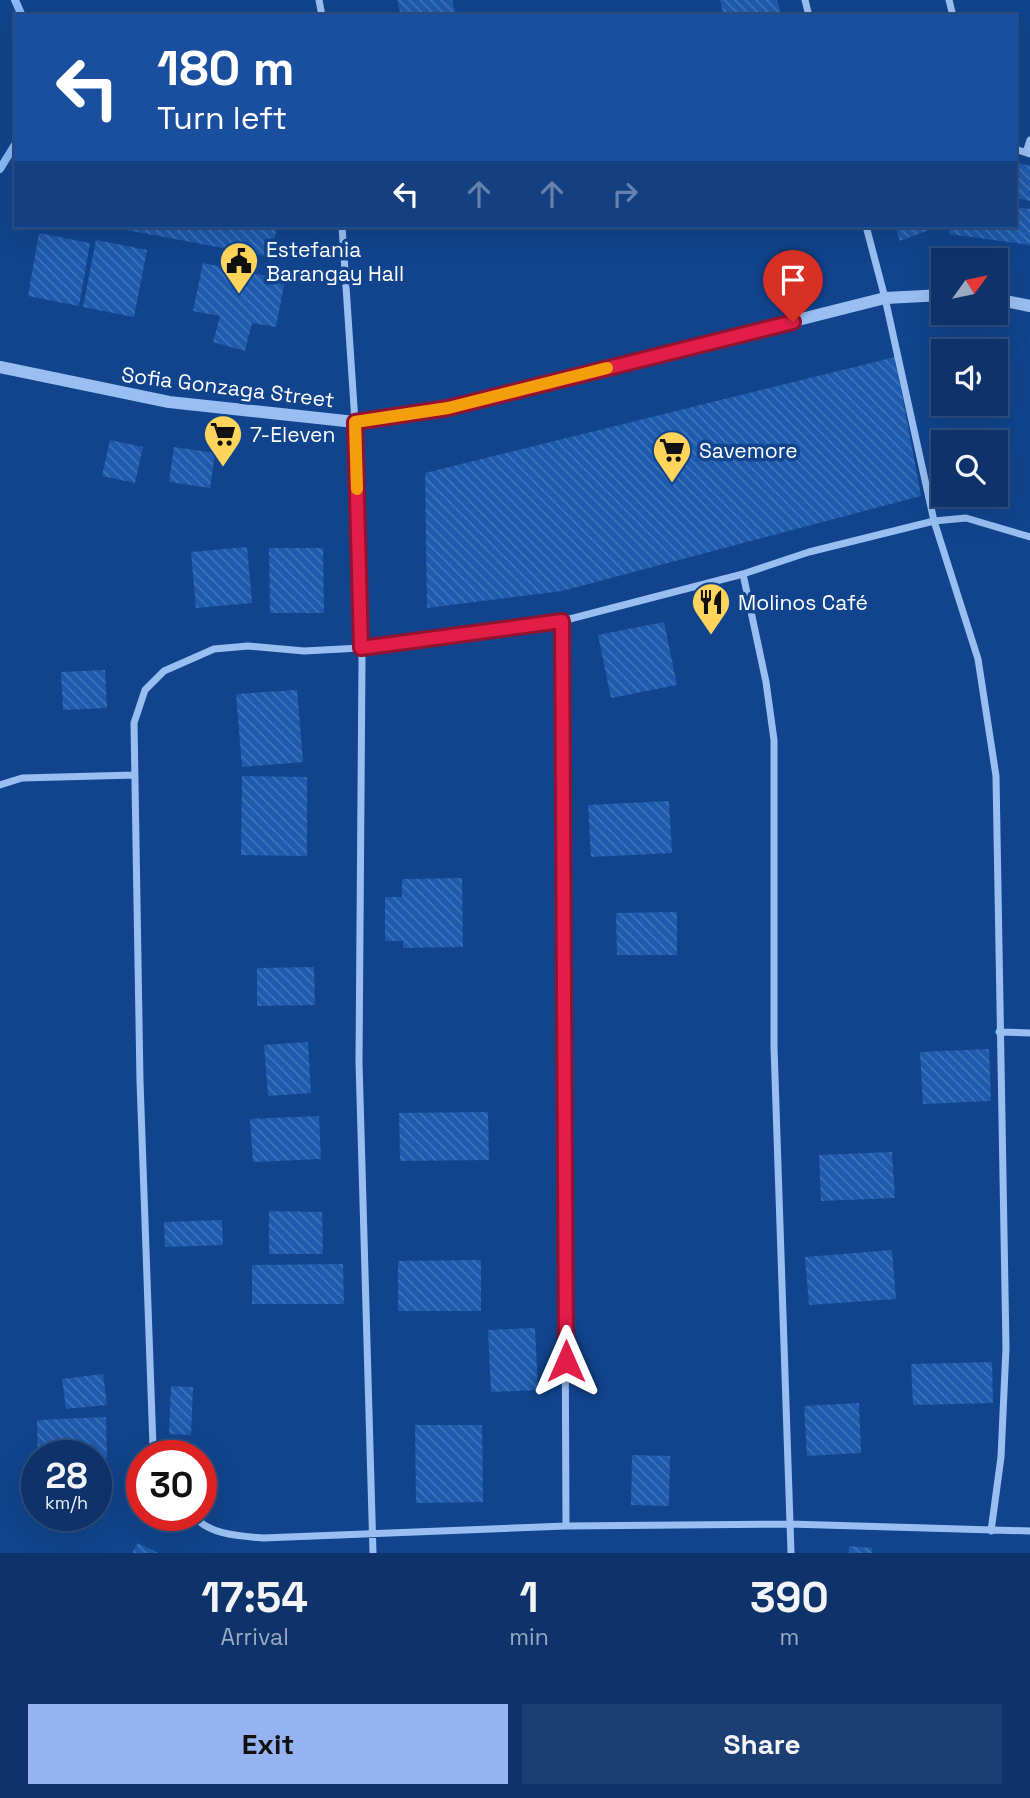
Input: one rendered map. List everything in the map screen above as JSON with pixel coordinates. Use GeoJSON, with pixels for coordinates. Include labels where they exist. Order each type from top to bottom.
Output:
{"type":"FeatureCollection","features":[{"type":"Feature","properties":{"kind":"street"},"geometry":{"type":"LineString","coordinates":[[1028,153],[1030,140]]}},
{"type":"Feature","properties":{"kind":"street"},"geometry":{"type":"LineString","coordinates":[[342,228],[355,422],[361,648],[359,1062],[373,1553]]}},
{"type":"Feature","properties":{"kind":"street"},"geometry":{"type":"LineString","coordinates":[[867,228],[885,298],[934,521],[978,659],[996,776],[1006,1348],[1001,1457],[991,1531]]}},
{"type":"Feature","properties":{"kind":"street","name":"Sofia Gonzaga Street"},"geometry":{"type":"LineString","coordinates":[[0,367],[169,402],[355,422],[448,408],[885,298],[931,296]]}},
{"type":"Feature","properties":{"kind":"street"},"geometry":{"type":"LineString","coordinates":[[1008,301],[1030,306]]}},
{"type":"Feature","properties":{"kind":"street"},"geometry":{"type":"LineString","coordinates":[[153,1440],[141,1095],[134,723],[145,690],[164,671],[214,649],[248,646],[304,651],[361,648],[562,621],[743,574],[809,552],[934,521],[966,519],[1030,537]]}},
{"type":"Feature","properties":{"kind":"street"},"geometry":{"type":"LineString","coordinates":[[743,574],[766,682],[774,740],[774,1047],[791,1553]]}},
{"type":"Feature","properties":{"kind":"street"},"geometry":{"type":"LineString","coordinates":[[562,621],[566,1526]]}},
{"type":"Feature","properties":{"kind":"street"},"geometry":{"type":"LineString","coordinates":[[0,785],[22,778],[135,775]]}},
{"type":"Feature","properties":{"kind":"street"},"geometry":{"type":"LineString","coordinates":[[999,1032],[1030,1033]]}},
{"type":"Feature","properties":{"kind":"street"},"geometry":{"type":"LineString","coordinates":[[217,1529],[230,1535],[262,1538],[374,1531],[566,1526],[789,1524],[1030,1531]]}},
{"type":"Feature","properties":{"kind":"building"},"geometry":{"type":"Polygon","coordinates":[[[397,0],[452,0],[456,14],[400,14],[397,0]]]}},
{"type":"Feature","properties":{"kind":"building"},"geometry":{"type":"Polygon","coordinates":[[[720,0],[777,0],[781,14],[724,14],[720,0]]]}},
{"type":"Feature","properties":{"kind":"building"},"geometry":{"type":"Polygon","coordinates":[[[1017,163],[1030,166],[1030,201],[1017,198],[1017,163]]]}},
{"type":"Feature","properties":{"kind":"building"},"geometry":{"type":"Polygon","coordinates":[[[1017,207],[1030,209],[1030,245],[949,234],[950,228],[1017,228],[1017,207]]]}},
{"type":"Feature","properties":{"kind":"building"},"geometry":{"type":"Polygon","coordinates":[[[116,228],[277,228],[271,257],[116,228]]]}},
{"type":"Feature","properties":{"kind":"building"},"geometry":{"type":"Polygon","coordinates":[[[896,228],[934,228],[900,241],[896,228]]]}},
{"type":"Feature","properties":{"kind":"building"},"geometry":{"type":"Polygon","coordinates":[[[39,233],[90,243],[79,306],[28,296],[39,233]]]}},
{"type":"Feature","properties":{"kind":"building"},"geometry":{"type":"Polygon","coordinates":[[[96,240],[147,250],[134,317],[83,307],[96,240]]]}},
{"type":"Feature","properties":{"kind":"building","name":"Estefania Barangay Hall"},"geometry":{"type":"Polygon","coordinates":[[[203,263],[285,280],[276,327],[252,323],[245,351],[213,342],[220,316],[193,311],[203,263]]]}},
{"type":"Feature","properties":{"kind":"building","name":"Savemore"},"geometry":{"type":"Polygon","coordinates":[[[895,357],[921,496],[562,591],[427,608],[425,473],[895,357]]]}},
{"type":"Feature","properties":{"kind":"building"},"geometry":{"type":"Polygon","coordinates":[[[110,440],[143,447],[135,483],[102,476],[110,440]]]}},
{"type":"Feature","properties":{"kind":"building"},"geometry":{"type":"Polygon","coordinates":[[[174,447],[215,453],[210,488],[169,482],[174,447]]]}},
{"type":"Feature","properties":{"kind":"building"},"geometry":{"type":"Polygon","coordinates":[[[247,547],[252,603],[196,608],[191,552],[247,547]]]}},
{"type":"Feature","properties":{"kind":"building"},"geometry":{"type":"Polygon","coordinates":[[[269,548],[323,548],[324,613],[270,613],[269,548]]]}},
{"type":"Feature","properties":{"kind":"building"},"geometry":{"type":"Polygon","coordinates":[[[664,622],[677,685],[611,698],[598,635],[664,622]]]}},
{"type":"Feature","properties":{"kind":"building"},"geometry":{"type":"Polygon","coordinates":[[[105,670],[107,708],[63,710],[61,672],[105,670]]]}},
{"type":"Feature","properties":{"kind":"building"},"geometry":{"type":"Polygon","coordinates":[[[297,690],[303,762],[242,767],[236,694],[297,690]]]}},
{"type":"Feature","properties":{"kind":"building"},"geometry":{"type":"Polygon","coordinates":[[[242,776],[307,777],[307,856],[241,855],[242,776]]]}},
{"type":"Feature","properties":{"kind":"building"},"geometry":{"type":"Polygon","coordinates":[[[669,801],[672,853],[591,857],[588,805],[669,801]]]}},
{"type":"Feature","properties":{"kind":"building"},"geometry":{"type":"Polygon","coordinates":[[[462,878],[463,947],[403,948],[403,941],[385,941],[385,897],[402,897],[402,879],[462,878]]]}},
{"type":"Feature","properties":{"kind":"building"},"geometry":{"type":"Polygon","coordinates":[[[677,912],[677,955],[617,955],[616,913],[677,912]]]}},
{"type":"Feature","properties":{"kind":"building"},"geometry":{"type":"Polygon","coordinates":[[[314,967],[315,1005],[257,1006],[257,968],[314,967]]]}},
{"type":"Feature","properties":{"kind":"building"},"geometry":{"type":"Polygon","coordinates":[[[308,1042],[311,1093],[268,1096],[264,1045],[308,1042]]]}},
{"type":"Feature","properties":{"kind":"building"},"geometry":{"type":"Polygon","coordinates":[[[989,1049],[991,1101],[923,1104],[920,1052],[989,1049]]]}},
{"type":"Feature","properties":{"kind":"building"},"geometry":{"type":"Polygon","coordinates":[[[488,1112],[489,1160],[400,1161],[399,1113],[488,1112]]]}},
{"type":"Feature","properties":{"kind":"building"},"geometry":{"type":"Polygon","coordinates":[[[319,1116],[321,1159],[253,1162],[250,1119],[319,1116]]]}},
{"type":"Feature","properties":{"kind":"building"},"geometry":{"type":"Polygon","coordinates":[[[892,1152],[895,1198],[821,1201],[819,1155],[892,1152]]]}},
{"type":"Feature","properties":{"kind":"building"},"geometry":{"type":"Polygon","coordinates":[[[269,1211],[322,1212],[323,1254],[269,1254],[269,1211]]]}},
{"type":"Feature","properties":{"kind":"building"},"geometry":{"type":"Polygon","coordinates":[[[222,1220],[223,1245],[165,1247],[164,1222],[222,1220]]]}},
{"type":"Feature","properties":{"kind":"building"},"geometry":{"type":"Polygon","coordinates":[[[892,1250],[896,1299],[809,1305],[805,1257],[892,1250]]]}},
{"type":"Feature","properties":{"kind":"building"},"geometry":{"type":"Polygon","coordinates":[[[481,1260],[481,1311],[398,1311],[398,1261],[481,1260]]]}},
{"type":"Feature","properties":{"kind":"building"},"geometry":{"type":"Polygon","coordinates":[[[343,1264],[344,1304],[252,1304],[252,1265],[343,1264]]]}},
{"type":"Feature","properties":{"kind":"building"},"geometry":{"type":"Polygon","coordinates":[[[535,1328],[538,1390],[491,1392],[488,1330],[535,1328]]]}},
{"type":"Feature","properties":{"kind":"building"},"geometry":{"type":"Polygon","coordinates":[[[992,1362],[993,1403],[913,1405],[911,1364],[992,1362]]]}},
{"type":"Feature","properties":{"kind":"building"},"geometry":{"type":"Polygon","coordinates":[[[103,1374],[107,1405],[66,1409],[62,1379],[103,1374]]]}},
{"type":"Feature","properties":{"kind":"building"},"geometry":{"type":"Polygon","coordinates":[[[171,1386],[193,1387],[191,1435],[169,1434],[171,1386]]]}},
{"type":"Feature","properties":{"kind":"building"},"geometry":{"type":"Polygon","coordinates":[[[859,1403],[861,1453],[807,1456],[804,1406],[859,1403]]]}},
{"type":"Feature","properties":{"kind":"building"},"geometry":{"type":"Polygon","coordinates":[[[106,1417],[107,1440],[38,1440],[37,1420],[106,1417]]]}},
{"type":"Feature","properties":{"kind":"building"},"geometry":{"type":"Polygon","coordinates":[[[415,1425],[482,1425],[483,1502],[416,1503],[415,1425]]]}},
{"type":"Feature","properties":{"kind":"building"},"geometry":{"type":"Polygon","coordinates":[[[632,1455],[670,1456],[669,1506],[631,1505],[632,1455]]]}},
{"type":"Feature","properties":{"kind":"building"},"geometry":{"type":"Polygon","coordinates":[[[138,1543],[158,1553],[132,1553],[138,1543]]]}},
{"type":"Feature","properties":{"kind":"building"},"geometry":{"type":"Polygon","coordinates":[[[849,1546],[872,1548],[872,1553],[849,1553],[849,1546]]]}},
{"type":"Feature","properties":{"kind":"waterway"},"geometry":{"type":"LineString","coordinates":[[15,0],[21,14]]}},
{"type":"Feature","properties":{"kind":"waterway"},"geometry":{"type":"LineString","coordinates":[[0,169],[14,146]]}},
{"type":"Feature","properties":{"kind":"slow traffic"},"geometry":{"type":"LineString","coordinates":[[357,489],[355,422],[448,408],[607,368]]}},
{"type":"Feature","properties":{"kind":"place","name":"Estefania Barangay Hall"},"geometry":{"type":"Point","coordinates":[239,295]}},
{"type":"Feature","properties":{"kind":"place","name":"7-Eleven"},"geometry":{"type":"Point","coordinates":[223,468]}},
{"type":"Feature","properties":{"kind":"place","name":"Savemore"},"geometry":{"type":"Point","coordinates":[672,484]}},
{"type":"Feature","properties":{"kind":"place","name":"Molinos Café"},"geometry":{"type":"Point","coordinates":[711,636]}},
{"type":"Feature","properties":{"kind":"route"},"geometry":{"type":"LineString","coordinates":[[566,1361],[562,621],[361,648],[355,422],[448,408],[793,322]]}}]}
